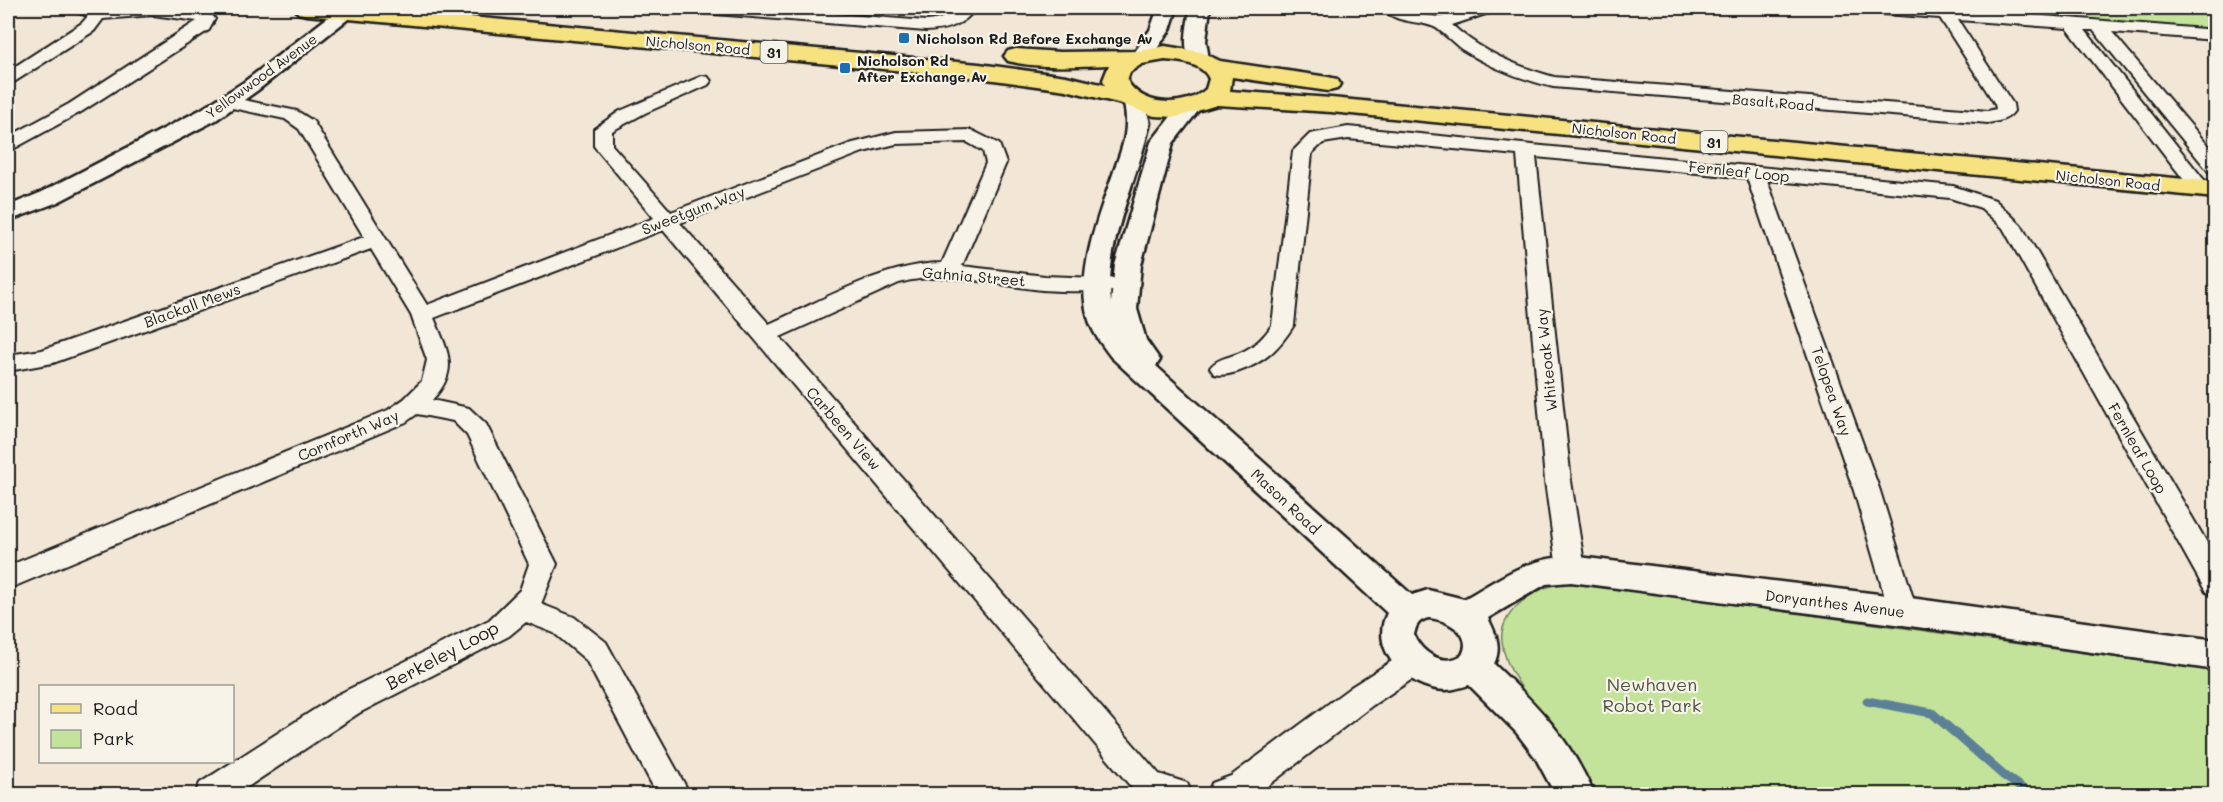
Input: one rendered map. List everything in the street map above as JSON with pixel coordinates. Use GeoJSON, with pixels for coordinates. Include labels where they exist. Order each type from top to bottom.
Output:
{"type":"FeatureCollection","features":[{"type":"Feature","properties":{"kind":"main road","name":"Nicholson Road"},"geometry":{"type":"LineString","coordinates":[[306,8],[340,9],[979,71],[1066,83],[1162,108],[1201,102],[1343,106],[2212,179]]}},
{"type":"Feature","properties":{"kind":"main road","name":"Nicholson Road"},"geometry":{"type":"LineString","coordinates":[[500,8],[1060,59],[1140,57],[1165,53],[1298,81],[2183,166],[2212,179]]}},
{"type":"Feature","properties":{"kind":"main road"},"geometry":{"type":"LineString","coordinates":[[1130,100],[1116,86],[1114,78],[1118,70],[1126,63],[1140,57]]}},
{"type":"Feature","properties":{"kind":"main road"},"geometry":{"type":"LineString","coordinates":[[1201,102],[1219,90],[1221,82],[1219,75],[1206,63]]}},
{"type":"Feature","properties":{"kind":"street"},"geometry":{"type":"LineString","coordinates":[[79,8],[98,15]]}},
{"type":"Feature","properties":{"kind":"street"},"geometry":{"type":"LineString","coordinates":[[703,8],[926,26],[956,20],[968,8]]}},
{"type":"Feature","properties":{"kind":"street"},"geometry":{"type":"LineString","coordinates":[[1140,57],[1160,30],[1167,8]]}},
{"type":"Feature","properties":{"kind":"street"},"geometry":{"type":"LineString","coordinates":[[1200,8],[1196,41],[1206,63]]}},
{"type":"Feature","properties":{"kind":"street"},"geometry":{"type":"LineString","coordinates":[[1391,8],[1422,22],[1440,23],[1464,18],[1490,8]]}},
{"type":"Feature","properties":{"kind":"street"},"geometry":{"type":"LineString","coordinates":[[1870,8],[2216,35]]}},
{"type":"Feature","properties":{"kind":"street"},"geometry":{"type":"LineString","coordinates":[[8,78],[88,27],[98,15],[139,9],[197,15],[207,19],[203,26],[75,108],[8,144]]}},
{"type":"Feature","properties":{"kind":"street","name":"Yellowwood Avenue"},"geometry":{"type":"LineString","coordinates":[[8,214],[50,197],[208,115],[229,102],[340,9]]}},
{"type":"Feature","properties":{"kind":"street","name":"Yellowwood Avenue"},"geometry":{"type":"LineString","coordinates":[[132,153],[340,9]]}},
{"type":"Feature","properties":{"kind":"street","name":"Basalt Road"},"geometry":{"type":"LineString","coordinates":[[1440,23],[1462,42],[1523,73],[1553,82],[1817,106],[1988,117],[2001,115],[2005,111],[2004,104],[1945,13]]}},
{"type":"Feature","properties":{"kind":"street"},"geometry":{"type":"LineString","coordinates":[[2071,23],[2183,166]]}},
{"type":"Feature","properties":{"kind":"street"},"geometry":{"type":"LineString","coordinates":[[2097,25],[2212,179]]}},
{"type":"Feature","properties":{"kind":"street","name":"Carbeen View"},"geometry":{"type":"LineString","coordinates":[[702,81],[654,104],[624,114],[603,129],[603,146],[1149,785],[1176,795]]}},
{"type":"Feature","properties":{"kind":"street","name":"Mason Road"},"geometry":{"type":"LineString","coordinates":[[1130,100],[1138,123],[1135,140],[1101,256],[1096,284],[1099,310],[1106,330],[1121,350],[1407,611]]}},
{"type":"Feature","properties":{"kind":"street","name":"Cornforth Way"},"geometry":{"type":"LineString","coordinates":[[8,578],[397,416],[413,405],[433,384],[439,360],[422,315],[306,125],[291,115],[229,102]]}},
{"type":"Feature","properties":{"kind":"street","name":"Mason Road"},"geometry":{"type":"LineString","coordinates":[[1167,390],[1133,342],[1124,309],[1125,285],[1162,142],[1201,102]]}},
{"type":"Feature","properties":{"kind":"street","name":"Fernleaf Loop"},"geometry":{"type":"LineString","coordinates":[[1222,368],[1262,353],[1274,341],[1283,325],[1303,151],[1317,138],[1348,133],[1950,192],[1988,204],[2011,225],[2216,584]]}},
{"type":"Feature","properties":{"kind":"street","name":"Sweetgum Way"},"geometry":{"type":"LineString","coordinates":[[422,315],[666,220],[875,142],[896,138],[971,136],[992,148],[996,163],[949,271]]}},
{"type":"Feature","properties":{"kind":"street","name":"Whiteoak Way"},"geometry":{"type":"LineString","coordinates":[[1526,150],[1558,481],[1571,569]]}},
{"type":"Feature","properties":{"kind":"street","name":"Telopea Way"},"geometry":{"type":"LineString","coordinates":[[1755,172],[1867,491],[1903,611]]}},
{"type":"Feature","properties":{"kind":"street","name":"Blackall Mews"},"geometry":{"type":"LineString","coordinates":[[8,363],[45,357],[375,240]]}},
{"type":"Feature","properties":{"kind":"street","name":"Gahnia Street"},"geometry":{"type":"LineString","coordinates":[[765,335],[891,278],[914,272],[949,271],[1045,283],[1125,285]]}},
{"type":"Feature","properties":{"kind":"street"},"geometry":{"type":"LineString","coordinates":[[413,405],[460,414],[477,430],[543,564],[532,595],[522,608],[564,625],[596,651],[674,795]]}},
{"type":"Feature","properties":{"kind":"street","name":"Doryanthes Avenue"},"geometry":{"type":"LineString","coordinates":[[1464,615],[1536,574],[1571,569],[1903,611],[2216,655]]}},
{"type":"Feature","properties":{"kind":"street"},"geometry":{"type":"LineString","coordinates":[[1428,604],[1443,605],[1464,615],[1478,629],[1482,640],[1482,652],[1473,666],[1467,671],[1446,675],[1428,671],[1413,663],[1401,648],[1397,637],[1398,625],[1407,611],[1428,604]]}},
{"type":"Feature","properties":{"kind":"street","name":"Berkeley Loop"},"geometry":{"type":"LineString","coordinates":[[211,795],[348,704],[498,628],[522,608]]}},
{"type":"Feature","properties":{"kind":"street"},"geometry":{"type":"LineString","coordinates":[[1223,795],[1241,788],[1362,696],[1413,663]]}},
{"type":"Feature","properties":{"kind":"street"},"geometry":{"type":"LineString","coordinates":[[1473,666],[1548,745],[1575,795]]}},
{"type":"Feature","properties":{"kind":"green space"},"geometry":{"type":"Polygon","coordinates":[[[1922,8],[2215,8],[2215,31],[1922,8]]]}},
{"type":"Feature","properties":{"kind":"green space","name":"Newhaven Robot Park"},"geometry":{"type":"Polygon","coordinates":[[[1573,582],[2215,671],[2215,794],[1614,794],[1594,790],[1572,754],[1517,681],[1505,655],[1502,641],[1502,631],[1506,621],[1519,604],[1544,588],[1573,582]]]}},
{"type":"Feature","properties":{"kind":"waterway"},"geometry":{"type":"LineString","coordinates":[[1867,701],[1932,713],[2003,775],[2030,794]]}},
{"type":"Feature","properties":{"kind":"place","name":"Nicholson Rd Before Exchange Av"},"geometry":{"type":"Point","coordinates":[904,38]}},
{"type":"Feature","properties":{"kind":"place","name":"Nicholson Rd After Exchange Av"},"geometry":{"type":"Point","coordinates":[845,68]}}]}
